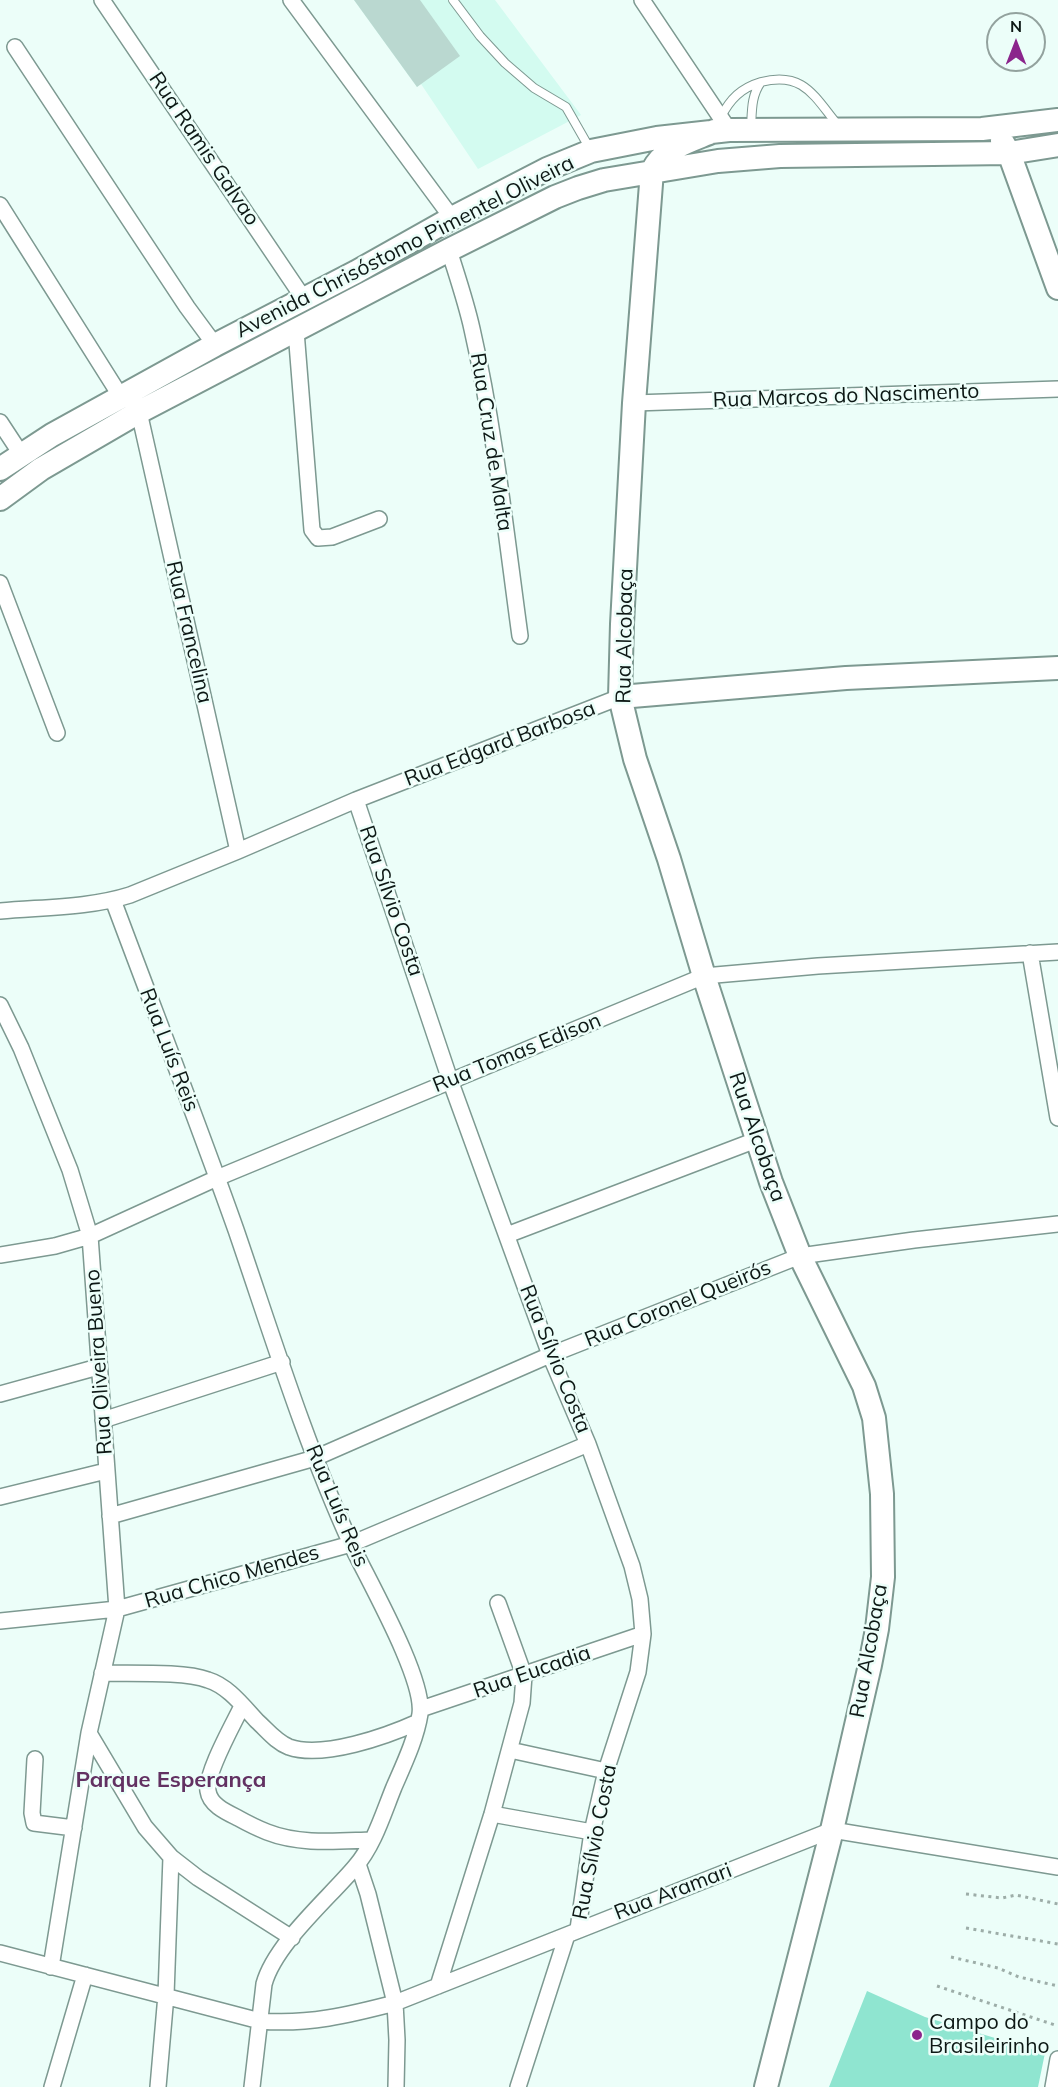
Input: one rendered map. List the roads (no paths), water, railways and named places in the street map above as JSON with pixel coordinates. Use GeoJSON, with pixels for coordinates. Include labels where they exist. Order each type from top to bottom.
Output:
{"type":"FeatureCollection","features":[{"type":"Feature","properties":{"kind":"main road","name":"Avenida Chrisóstomo Pimentel Oliveira"},"geometry":{"type":"LineString","coordinates":[[0,469],[21,454],[215,345],[452,218],[547,169],[591,151],[729,127],[982,129],[1058,120]]}},
{"type":"Feature","properties":{"kind":"main road"},"geometry":{"type":"LineString","coordinates":[[652,171],[656,162],[667,152],[729,127]]}},
{"type":"Feature","properties":{"kind":"main road"},"geometry":{"type":"LineString","coordinates":[[982,129],[999,138],[1009,153],[1058,288]]}},
{"type":"Feature","properties":{"kind":"main road","name":"Avenida Chrisóstomo Pimentel Oliveira"},"geometry":{"type":"LineString","coordinates":[[0,499],[41,469],[139,412],[555,197],[604,180],[718,161],[780,156],[1009,153],[1058,145]]}},
{"type":"Feature","properties":{"kind":"main road","name":"Rua Alcobaça"},"geometry":{"type":"LineString","coordinates":[[652,171],[634,403],[620,697],[635,759],[669,859],[756,1140],[800,1256],[864,1386],[874,1418],[882,1494],[883,1577],[877,1629],[832,1830],[766,2087]]}},
{"type":"Feature","properties":{"kind":"main road","name":"Rua Edgard Barbosa"},"geometry":{"type":"LineString","coordinates":[[620,697],[846,678],[1058,668]]}},
{"type":"Feature","properties":{"kind":"street","name":"Rua Ramis Galvao"},"geometry":{"type":"LineString","coordinates":[[102,0],[304,299]]}},
{"type":"Feature","properties":{"kind":"street"},"geometry":{"type":"LineString","coordinates":[[291,0],[452,218]]}},
{"type":"Feature","properties":{"kind":"street"},"geometry":{"type":"LineString","coordinates":[[642,0],[729,127]]}},
{"type":"Feature","properties":{"kind":"street"},"geometry":{"type":"LineString","coordinates":[[15,47],[187,307],[215,345]]}},
{"type":"Feature","properties":{"kind":"street"},"geometry":{"type":"LineString","coordinates":[[0,205],[121,397]]}},
{"type":"Feature","properties":{"kind":"street","name":"Rua Cruz de Malta"},"geometry":{"type":"LineString","coordinates":[[449,250],[472,327],[486,396],[520,636]]}},
{"type":"Feature","properties":{"kind":"street"},"geometry":{"type":"LineString","coordinates":[[296,332],[312,530],[318,538],[332,537],[380,519]]}},
{"type":"Feature","properties":{"kind":"street","name":"Rua Marcos do Nascimento"},"geometry":{"type":"LineString","coordinates":[[634,403],[1058,389]]}},
{"type":"Feature","properties":{"kind":"street","name":"Rua Francelina"},"geometry":{"type":"LineString","coordinates":[[139,412],[238,851]]}},
{"type":"Feature","properties":{"kind":"street"},"geometry":{"type":"LineString","coordinates":[[0,422],[21,454]]}},
{"type":"Feature","properties":{"kind":"street"},"geometry":{"type":"LineString","coordinates":[[0,583],[57,733]]}},
{"type":"Feature","properties":{"kind":"street","name":"Rua Edgard Barbosa"},"geometry":{"type":"LineString","coordinates":[[0,911],[113,900],[238,851],[356,800],[620,697]]}},
{"type":"Feature","properties":{"kind":"street","name":"Rua Sílvio Costa"},"geometry":{"type":"LineString","coordinates":[[356,800],[450,1080],[550,1355],[588,1444],[632,1566],[640,1599],[643,1634],[638,1672],[606,1771],[572,1932],[518,2087]]}},
{"type":"Feature","properties":{"kind":"street","name":"Rua Luís Reis"},"geometry":{"type":"LineString","coordinates":[[113,900],[217,1178],[315,1458],[351,1544],[408,1661],[418,1688],[420,1716]]}},
{"type":"Feature","properties":{"kind":"street","name":"Rua Tomas Edison"},"geometry":{"type":"LineString","coordinates":[[0,1255],[55,1246],[90,1236],[217,1178],[704,976],[818,966],[1058,952]]}},
{"type":"Feature","properties":{"kind":"street"},"geometry":{"type":"LineString","coordinates":[[1030,953],[1058,1118]]}},
{"type":"Feature","properties":{"kind":"street","name":"Rua Oliveira Bueno"},"geometry":{"type":"LineString","coordinates":[[0,1005],[21,1048],[70,1170],[90,1236],[117,1609],[88,1733],[51,1967]]}},
{"type":"Feature","properties":{"kind":"street"},"geometry":{"type":"LineString","coordinates":[[507,1235],[756,1140]]}},
{"type":"Feature","properties":{"kind":"street","name":"Rua Coronel Queirós"},"geometry":{"type":"LineString","coordinates":[[110,1516],[315,1458],[550,1355],[800,1256],[914,1240],[1058,1224]]}},
{"type":"Feature","properties":{"kind":"street"},"geometry":{"type":"LineString","coordinates":[[103,1420],[282,1362]]}},
{"type":"Feature","properties":{"kind":"street"},"geometry":{"type":"LineString","coordinates":[[0,1394],[99,1367]]}},
{"type":"Feature","properties":{"kind":"street","name":"Rua Chico Mendes"},"geometry":{"type":"LineString","coordinates":[[0,1621],[117,1609],[351,1544],[588,1444]]}},
{"type":"Feature","properties":{"kind":"street"},"geometry":{"type":"LineString","coordinates":[[0,1497],[106,1471]]}},
{"type":"Feature","properties":{"kind":"street"},"geometry":{"type":"LineString","coordinates":[[438,1986],[492,1814],[522,1704],[524,1675],[498,1603]]}},
{"type":"Feature","properties":{"kind":"street","name":"Rua Eucadia"},"geometry":{"type":"LineString","coordinates":[[102,1673],[207,1679],[223,1687],[275,1738],[290,1747],[309,1750],[371,1741],[420,1716],[524,1675],[643,1634]]}},
{"type":"Feature","properties":{"kind":"street"},"geometry":{"type":"LineString","coordinates":[[242,1706],[209,1776],[208,1791],[213,1803],[231,1815],[267,1832],[294,1839],[321,1842],[372,1840]]}},
{"type":"Feature","properties":{"kind":"street"},"geometry":{"type":"LineString","coordinates":[[252,2087],[267,1973],[292,1938],[358,1864],[372,1840],[420,1716]]}},
{"type":"Feature","properties":{"kind":"street"},"geometry":{"type":"LineString","coordinates":[[88,1733],[145,1827],[171,1857],[198,1878],[292,1938]]}},
{"type":"Feature","properties":{"kind":"street"},"geometry":{"type":"LineString","coordinates":[[510,1750],[606,1771]]}},
{"type":"Feature","properties":{"kind":"street"},"geometry":{"type":"LineString","coordinates":[[35,1759],[32,1813],[34,1823],[74,1828]]}},
{"type":"Feature","properties":{"kind":"street"},"geometry":{"type":"LineString","coordinates":[[492,1814],[592,1832]]}},
{"type":"Feature","properties":{"kind":"street"},"geometry":{"type":"LineString","coordinates":[[832,1830],[1058,1867]]}},
{"type":"Feature","properties":{"kind":"street","name":"Rua Aramari"},"geometry":{"type":"LineString","coordinates":[[0,1953],[260,2020],[285,2023],[337,2018],[395,2003],[832,1830]]}},
{"type":"Feature","properties":{"kind":"street"},"geometry":{"type":"LineString","coordinates":[[158,2087],[166,1995],[171,1857]]}},
{"type":"Feature","properties":{"kind":"street"},"geometry":{"type":"LineString","coordinates":[[358,1864],[368,1894],[395,2003],[396,2087]]}},
{"type":"Feature","properties":{"kind":"street"},"geometry":{"type":"LineString","coordinates":[[51,2084],[85,1975]]}},
{"type":"Feature","properties":{"kind":"street"},"geometry":{"type":"LineString","coordinates":[[1056,2079],[1058,2059]]}},
{"type":"Feature","properties":{"kind":"lane"},"geometry":{"type":"LineString","coordinates":[[453,0],[480,36],[505,63],[534,88],[566,107],[591,151]]}},
{"type":"Feature","properties":{"kind":"lane"},"geometry":{"type":"LineString","coordinates":[[729,127],[733,98],[741,90],[761,82],[782,78],[810,90],[840,129]]}},
{"type":"Feature","properties":{"kind":"lane"},"geometry":{"type":"LineString","coordinates":[[729,127],[753,98],[761,82]]}},
{"type":"Feature","properties":{"kind":"place","name":"Campo do Brasileirinho"},"geometry":{"type":"Point","coordinates":[917,2035]}},
{"type":"Feature","properties":{"kind":"district","name":"Parque Esperança"},"geometry":{"type":"Point","coordinates":[171,1780]}}]}
